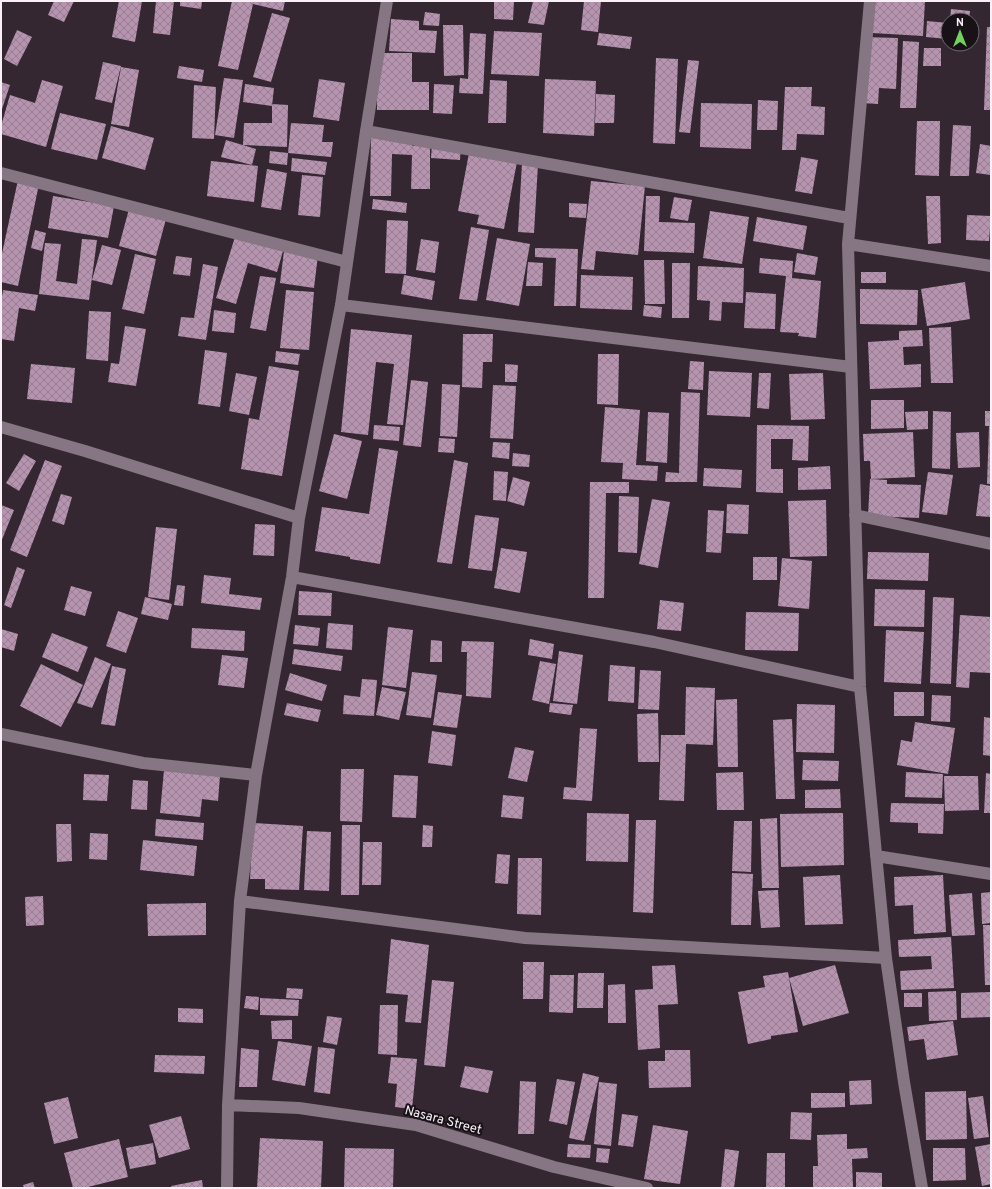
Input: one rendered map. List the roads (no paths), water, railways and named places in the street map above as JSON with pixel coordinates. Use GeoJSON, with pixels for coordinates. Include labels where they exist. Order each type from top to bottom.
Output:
{"type":"FeatureCollection","features":[{"type":"Feature","properties":{"kind":"street"},"geometry":{"type":"LineString","coordinates":[[227,1188],[228,1105],[240,901],[256,775],[292,576],[299,518],[341,305],[366,131],[387,1]]}},
{"type":"Feature","properties":{"kind":"street"},"geometry":{"type":"LineString","coordinates":[[870,1],[849,218],[848,244],[860,687],[886,958],[904,1082],[922,1188]]}},
{"type":"Feature","properties":{"kind":"street"},"geometry":{"type":"LineString","coordinates":[[366,131],[849,218]]}},
{"type":"Feature","properties":{"kind":"street"},"geometry":{"type":"LineString","coordinates":[[1,173],[347,262]]}},
{"type":"Feature","properties":{"kind":"street"},"geometry":{"type":"LineString","coordinates":[[848,244],[991,266]]}},
{"type":"Feature","properties":{"kind":"street"},"geometry":{"type":"LineString","coordinates":[[341,305],[851,367]]}},
{"type":"Feature","properties":{"kind":"street"},"geometry":{"type":"LineString","coordinates":[[1,427],[85,451],[299,518]]}},
{"type":"Feature","properties":{"kind":"street"},"geometry":{"type":"LineString","coordinates":[[855,515],[991,544]]}},
{"type":"Feature","properties":{"kind":"street"},"geometry":{"type":"LineString","coordinates":[[292,576],[654,642],[860,687]]}},
{"type":"Feature","properties":{"kind":"street"},"geometry":{"type":"LineString","coordinates":[[1,734],[143,763],[256,775]]}},
{"type":"Feature","properties":{"kind":"street"},"geometry":{"type":"LineString","coordinates":[[876,856],[991,874]]}},
{"type":"Feature","properties":{"kind":"street"},"geometry":{"type":"LineString","coordinates":[[240,901],[525,938],[886,958]]}},
{"type":"Feature","properties":{"kind":"street","name":"Nasara Street"},"geometry":{"type":"LineString","coordinates":[[228,1105],[299,1108],[416,1125],[554,1168],[647,1188]]}}]}
